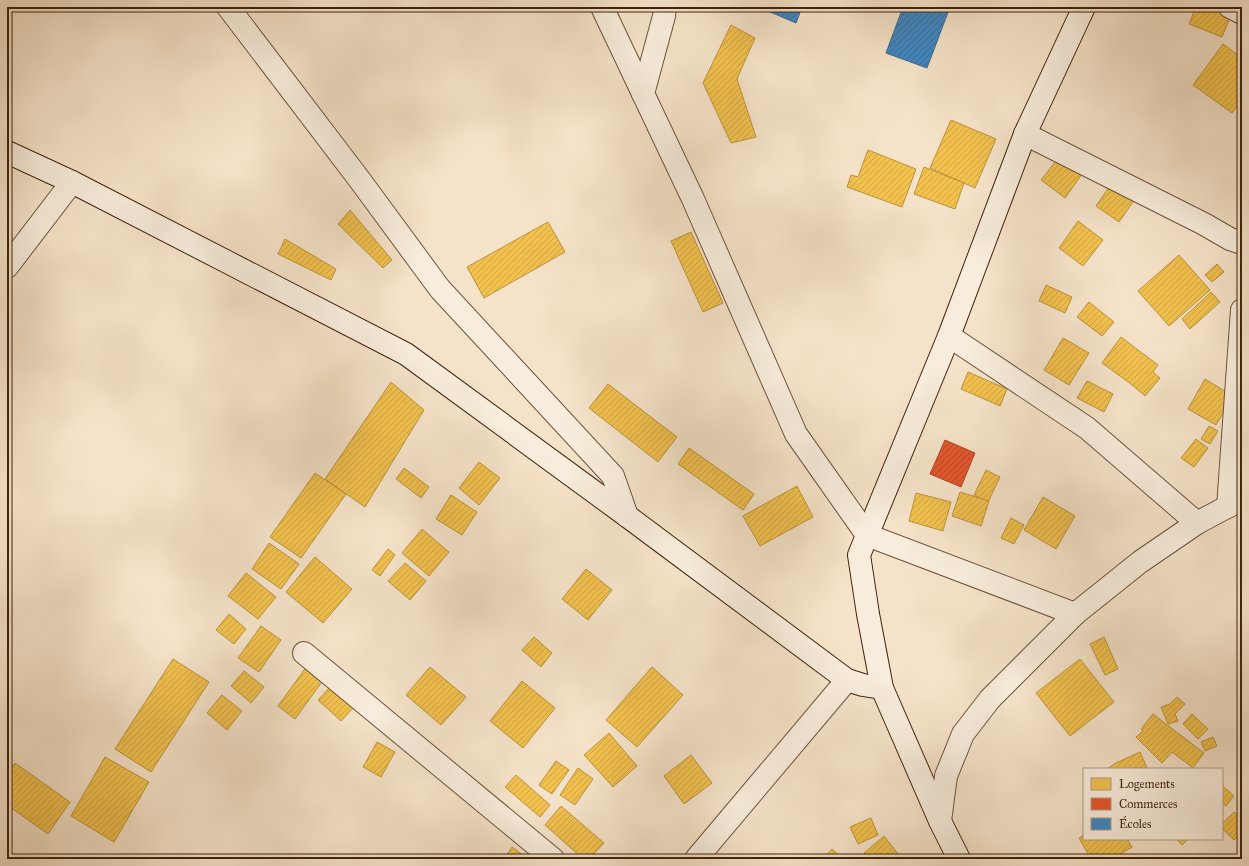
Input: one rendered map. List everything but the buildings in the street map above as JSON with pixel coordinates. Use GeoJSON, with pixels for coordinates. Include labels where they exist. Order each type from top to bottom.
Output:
{"type":"FeatureCollection","features":[{"type":"Feature","properties":{"kind":"street"},"geometry":{"type":"LineString","coordinates":[[228,7],[355,172],[440,289],[613,476],[627,516]]}},
{"type":"Feature","properties":{"kind":"street"},"geometry":{"type":"LineString","coordinates":[[602,7],[693,199],[796,434],[867,535],[1075,614]]}},
{"type":"Feature","properties":{"kind":"street"},"geometry":{"type":"LineString","coordinates":[[643,94],[664,16],[665,7]]}},
{"type":"Feature","properties":{"kind":"street"},"geometry":{"type":"LineString","coordinates":[[959,859],[940,821],[882,688],[858,556],[949,336],[1025,134],[1084,7]]}},
{"type":"Feature","properties":{"kind":"street"},"geometry":{"type":"LineString","coordinates":[[1230,7],[1242,13]]}},
{"type":"Feature","properties":{"kind":"street"},"geometry":{"type":"LineString","coordinates":[[1025,134],[1204,224],[1230,239],[1242,243]]}},
{"type":"Feature","properties":{"kind":"street"},"geometry":{"type":"LineString","coordinates":[[7,152],[72,182],[406,354],[847,680],[882,688]]}},
{"type":"Feature","properties":{"kind":"street"},"geometry":{"type":"LineString","coordinates":[[7,267],[72,182]]}},
{"type":"Feature","properties":{"kind":"street"},"geometry":{"type":"LineString","coordinates":[[940,821],[946,776],[963,734],[990,699],[1075,614],[1140,562],[1197,523],[1235,503],[1242,310]]}},
{"type":"Feature","properties":{"kind":"street"},"geometry":{"type":"LineString","coordinates":[[949,336],[1087,428],[1197,523]]}},
{"type":"Feature","properties":{"kind":"street"},"geometry":{"type":"LineString","coordinates":[[304,653],[553,859]]}},
{"type":"Feature","properties":{"kind":"street"},"geometry":{"type":"LineString","coordinates":[[696,859],[847,680]]}}]}
